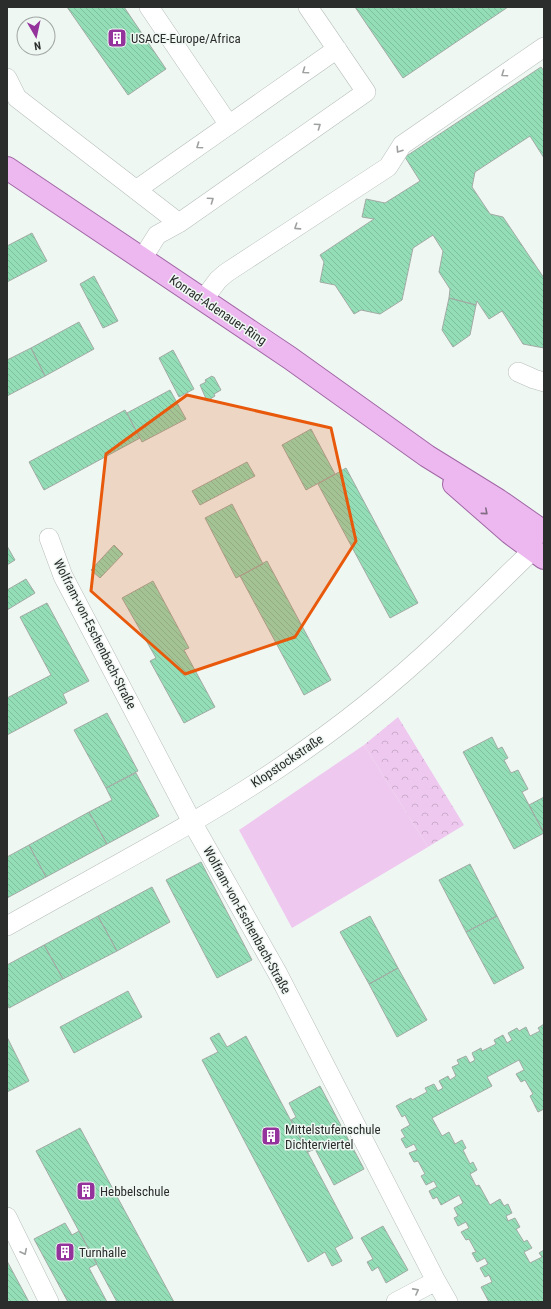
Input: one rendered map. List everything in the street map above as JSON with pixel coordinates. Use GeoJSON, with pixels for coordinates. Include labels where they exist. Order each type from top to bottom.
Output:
{"type":"FeatureCollection","features":[{"type":"Feature","properties":{"kind":"main road","name":"Konrad-Adenauer-Ring"},"geometry":{"type":"LineString","coordinates":[[7,168],[290,358],[427,456],[474,484],[544,532]]}},
{"type":"Feature","properties":{"kind":"main road","name":"Konrad-Adenauer-Ring"},"geometry":{"type":"LineString","coordinates":[[427,456],[479,507],[538,554]]}},
{"type":"Feature","properties":{"kind":"street"},"geometry":{"type":"LineString","coordinates":[[149,7],[229,125]]}},
{"type":"Feature","properties":{"kind":"street"},"geometry":{"type":"LineString","coordinates":[[142,259],[157,235],[179,223],[366,92],[308,7]]}},
{"type":"Feature","properties":{"kind":"street"},"geometry":{"type":"LineString","coordinates":[[136,190],[337,49]]}},
{"type":"Feature","properties":{"kind":"street"},"geometry":{"type":"LineString","coordinates":[[203,300],[218,280],[226,273],[388,167],[402,145],[540,49]]}},
{"type":"Feature","properties":{"kind":"street"},"geometry":{"type":"LineString","coordinates":[[7,78],[12,99],[179,223]]}},
{"type":"Feature","properties":{"kind":"street"},"geometry":{"type":"LineString","coordinates":[[518,372],[544,382]]}},
{"type":"Feature","properties":{"kind":"street","name":"Wolfram-von-Eschenbach-Straße"},"geometry":{"type":"LineString","coordinates":[[49,538],[63,576],[192,822],[278,974],[448,1302]]}},
{"type":"Feature","properties":{"kind":"street","name":"Klopstockstraße"},"geometry":{"type":"LineString","coordinates":[[7,926],[192,822],[234,797],[306,750],[354,714],[538,554]]}},
{"type":"Feature","properties":{"kind":"street"},"geometry":{"type":"LineString","coordinates":[[7,1217],[49,1302]]}},
{"type":"Feature","properties":{"kind":"street"},"geometry":{"type":"LineString","coordinates":[[396,1302],[436,1281]]}},
{"type":"Feature","properties":{"kind":"highlighted area"},"geometry":{"type":"Polygon","coordinates":[[[187,395],[331,428],[356,541],[295,637],[185,674],[91,591],[106,454],[187,395]]]}},
{"type":"Feature","properties":{"kind":"green space"},"geometry":{"type":"Polygon","coordinates":[[[398,717],[464,825],[428,847],[364,745],[398,717]]]}},
{"type":"Feature","properties":{"kind":"green space"},"geometry":{"type":"Polygon","coordinates":[[[364,745],[428,847],[292,928],[239,830],[364,745]]]}},
{"type":"Feature","properties":{"kind":"building","name":"USACE-Europe/Africa"},"geometry":{"type":"Polygon","coordinates":[[[67,7],[124,7],[166,69],[128,95],[67,7]]]}},
{"type":"Feature","properties":{"kind":"building"},"geometry":{"type":"Polygon","coordinates":[[[355,7],[508,7],[403,78],[355,7]]]}},
{"type":"Feature","properties":{"kind":"building"},"geometry":{"type":"Polygon","coordinates":[[[541,67],[544,71],[544,158],[530,136],[475,172],[472,187],[490,214],[503,217],[544,278],[544,348],[523,344],[502,311],[489,319],[477,301],[476,305],[449,298],[450,289],[439,272],[443,251],[433,235],[413,248],[402,300],[380,314],[361,310],[354,314],[335,285],[320,282],[324,262],[320,255],[374,219],[362,217],[366,199],[385,203],[420,181],[405,157],[541,67]]]}},
{"type":"Feature","properties":{"kind":"building"},"geometry":{"type":"Polygon","coordinates":[[[32,233],[47,261],[7,282],[7,246],[32,233]]]}},
{"type":"Feature","properties":{"kind":"building"},"geometry":{"type":"Polygon","coordinates":[[[94,276],[118,321],[103,328],[80,284],[94,276]]]}},
{"type":"Feature","properties":{"kind":"building"},"geometry":{"type":"Polygon","coordinates":[[[449,298],[476,305],[470,335],[453,347],[442,330],[449,298]]]}},
{"type":"Feature","properties":{"kind":"building"},"geometry":{"type":"Polygon","coordinates":[[[79,322],[94,349],[45,376],[31,348],[79,322]]]}},
{"type":"Feature","properties":{"kind":"building"},"geometry":{"type":"Polygon","coordinates":[[[31,348],[45,376],[7,396],[7,360],[31,348]]]}},
{"type":"Feature","properties":{"kind":"building"},"geometry":{"type":"Polygon","coordinates":[[[173,350],[194,389],[179,397],[159,358],[173,350]]]}},
{"type":"Feature","properties":{"kind":"building"},"geometry":{"type":"Polygon","coordinates":[[[212,376],[221,390],[207,401],[200,385],[212,376]]]}},
{"type":"Feature","properties":{"kind":"building"},"geometry":{"type":"Polygon","coordinates":[[[170,390],[186,419],[142,442],[127,413],[170,390]]]}},
{"type":"Feature","properties":{"kind":"building"},"geometry":{"type":"Polygon","coordinates":[[[125,410],[140,438],[44,490],[29,462],[125,410]]]}},
{"type":"Feature","properties":{"kind":"building"},"geometry":{"type":"Polygon","coordinates":[[[311,429],[335,474],[306,490],[282,445],[311,429]]]}},
{"type":"Feature","properties":{"kind":"building"},"geometry":{"type":"Polygon","coordinates":[[[247,462],[255,476],[200,505],[192,491],[247,462]]]}},
{"type":"Feature","properties":{"kind":"building"},"geometry":{"type":"Polygon","coordinates":[[[346,468],[418,603],[390,618],[318,484],[346,468]]]}},
{"type":"Feature","properties":{"kind":"building"},"geometry":{"type":"Polygon","coordinates":[[[232,504],[263,564],[236,578],[205,518],[232,504]]]}},
{"type":"Feature","properties":{"kind":"building"},"geometry":{"type":"Polygon","coordinates":[[[114,545],[123,554],[100,578],[91,570],[114,545]]]}},
{"type":"Feature","properties":{"kind":"building"},"geometry":{"type":"Polygon","coordinates":[[[7,546],[15,560],[7,565],[7,546]]]}},
{"type":"Feature","properties":{"kind":"building"},"geometry":{"type":"Polygon","coordinates":[[[267,561],[331,680],[304,695],[240,576],[267,561]]]}},
{"type":"Feature","properties":{"kind":"building"},"geometry":{"type":"Polygon","coordinates":[[[26,579],[35,593],[7,610],[7,590],[26,579]]]}},
{"type":"Feature","properties":{"kind":"building"},"geometry":{"type":"Polygon","coordinates":[[[153,581],[189,648],[184,650],[215,707],[184,723],[150,661],[156,658],[122,598],[153,581]]]}},
{"type":"Feature","properties":{"kind":"building"},"geometry":{"type":"Polygon","coordinates":[[[47,603],[89,681],[63,694],[67,703],[7,735],[7,698],[51,675],[20,617],[47,603]]]}},
{"type":"Feature","properties":{"kind":"building"},"geometry":{"type":"Polygon","coordinates":[[[107,713],[138,771],[106,788],[74,730],[107,713]]]}},
{"type":"Feature","properties":{"kind":"building"},"geometry":{"type":"Polygon","coordinates":[[[492,737],[498,749],[502,747],[508,758],[504,760],[511,773],[518,770],[528,789],[522,792],[544,833],[514,849],[463,752],[492,737]]]}},
{"type":"Feature","properties":{"kind":"building"},"geometry":{"type":"Polygon","coordinates":[[[136,773],[159,816],[107,844],[89,812],[112,800],[106,788],[136,773]]]}},
{"type":"Feature","properties":{"kind":"building"},"geometry":{"type":"Polygon","coordinates":[[[544,797],[544,833],[529,805],[544,797]]]}},
{"type":"Feature","properties":{"kind":"building"},"geometry":{"type":"Polygon","coordinates":[[[89,812],[107,844],[46,877],[29,845],[89,812]]]}},
{"type":"Feature","properties":{"kind":"building"},"geometry":{"type":"Polygon","coordinates":[[[29,845],[46,877],[7,898],[7,857],[29,845]]]}},
{"type":"Feature","properties":{"kind":"building"},"geometry":{"type":"Polygon","coordinates":[[[201,862],[252,960],[217,978],[166,880],[201,862]]]}},
{"type":"Feature","properties":{"kind":"building"},"geometry":{"type":"Polygon","coordinates":[[[470,864],[497,916],[466,932],[439,880],[470,864]]]}},
{"type":"Feature","properties":{"kind":"building"},"geometry":{"type":"Polygon","coordinates":[[[152,887],[170,922],[117,951],[98,916],[152,887]]]}},
{"type":"Feature","properties":{"kind":"building"},"geometry":{"type":"Polygon","coordinates":[[[98,916],[117,951],[63,979],[44,945],[98,916]]]}},
{"type":"Feature","properties":{"kind":"building"},"geometry":{"type":"Polygon","coordinates":[[[370,916],[398,968],[369,984],[340,932],[370,916]]]}},
{"type":"Feature","properties":{"kind":"building"},"geometry":{"type":"Polygon","coordinates":[[[497,916],[524,968],[494,984],[466,932],[497,916]]]}},
{"type":"Feature","properties":{"kind":"building"},"geometry":{"type":"Polygon","coordinates":[[[44,945],[63,979],[9,1008],[7,1004],[7,965],[44,945]]]}},
{"type":"Feature","properties":{"kind":"building"},"geometry":{"type":"Polygon","coordinates":[[[398,968],[427,1020],[397,1037],[369,984],[398,968]]]}},
{"type":"Feature","properties":{"kind":"building"},"geometry":{"type":"Polygon","coordinates":[[[128,991],[142,1017],[74,1053],[60,1027],[128,991]]]}},
{"type":"Feature","properties":{"kind":"building"},"geometry":{"type":"Polygon","coordinates":[[[544,1024],[544,1109],[538,1112],[530,1096],[533,1094],[525,1080],[521,1082],[516,1074],[524,1070],[519,1060],[487,1077],[492,1086],[432,1118],[442,1136],[449,1132],[455,1144],[462,1140],[466,1148],[463,1150],[470,1164],[473,1162],[477,1170],[470,1174],[476,1186],[479,1185],[490,1205],[500,1199],[504,1206],[508,1204],[512,1213],[506,1216],[508,1221],[515,1218],[520,1227],[516,1229],[524,1242],[527,1240],[532,1248],[524,1252],[530,1263],[542,1257],[539,1253],[544,1250],[544,1302],[489,1302],[481,1287],[492,1282],[489,1275],[485,1277],[480,1268],[488,1264],[485,1258],[477,1262],[472,1253],[476,1252],[469,1239],[466,1240],[461,1232],[469,1228],[466,1222],[458,1226],[454,1218],[458,1216],[454,1208],[463,1203],[459,1195],[441,1205],[437,1197],[433,1199],[429,1191],[437,1187],[434,1181],[426,1185],[421,1176],[425,1174],[418,1161],[414,1162],[409,1153],[417,1150],[414,1144],[406,1148],[401,1139],[405,1137],[401,1130],[410,1125],[405,1115],[402,1117],[396,1106],[427,1092],[425,1088],[434,1084],[438,1091],[443,1088],[439,1081],[448,1076],[450,1080],[456,1076],[452,1067],[459,1064],[457,1060],[466,1056],[470,1063],[475,1060],[472,1053],[481,1048],[482,1051],[496,1044],[494,1040],[503,1035],[507,1043],[512,1040],[508,1033],[517,1028],[519,1031],[526,1027],[530,1036],[540,1031],[538,1028],[544,1024]]]}},
{"type":"Feature","properties":{"kind":"building","name":"Mittelstufenschule Dichterviertel"},"geometry":{"type":"Polygon","coordinates":[[[219,1033],[227,1047],[246,1036],[353,1238],[335,1248],[342,1261],[332,1266],[325,1252],[308,1262],[202,1060],[218,1052],[210,1038],[219,1033]]]}},
{"type":"Feature","properties":{"kind":"building"},"geometry":{"type":"Polygon","coordinates":[[[7,1037],[29,1081],[7,1092],[7,1037]]]}},
{"type":"Feature","properties":{"kind":"building"},"geometry":{"type":"Polygon","coordinates":[[[320,1086],[364,1169],[334,1185],[315,1149],[308,1152],[291,1120],[296,1117],[289,1103],[320,1086]]]}},
{"type":"Feature","properties":{"kind":"building","name":"Hebbelschule"},"geometry":{"type":"Polygon","coordinates":[[[80,1128],[174,1302],[117,1302],[36,1151],[80,1128]]]}},
{"type":"Feature","properties":{"kind":"building","name":"Turnhalle"},"geometry":{"type":"Polygon","coordinates":[[[65,1223],[72,1235],[79,1231],[97,1264],[89,1268],[107,1302],[68,1302],[34,1239],[65,1223]]]}},
{"type":"Feature","properties":{"kind":"building"},"geometry":{"type":"Polygon","coordinates":[[[383,1226],[408,1270],[386,1283],[378,1267],[372,1271],[367,1262],[373,1259],[361,1238],[383,1226]]]}},
{"type":"Feature","properties":{"kind":"building"},"geometry":{"type":"Polygon","coordinates":[[[7,1261],[29,1302],[7,1302],[7,1261]]]}},
{"type":"Feature","properties":{"kind":"place","name":"USACE-Europe/Africa"},"geometry":{"type":"Point","coordinates":[117,38]}},
{"type":"Feature","properties":{"kind":"place","name":"Mittelstufenschule Dichterviertel"},"geometry":{"type":"Point","coordinates":[271,1136]}},
{"type":"Feature","properties":{"kind":"place","name":"Hebbelschule"},"geometry":{"type":"Point","coordinates":[86,1191]}},
{"type":"Feature","properties":{"kind":"place","name":"Turnhalle"},"geometry":{"type":"Point","coordinates":[65,1252]}}]}
